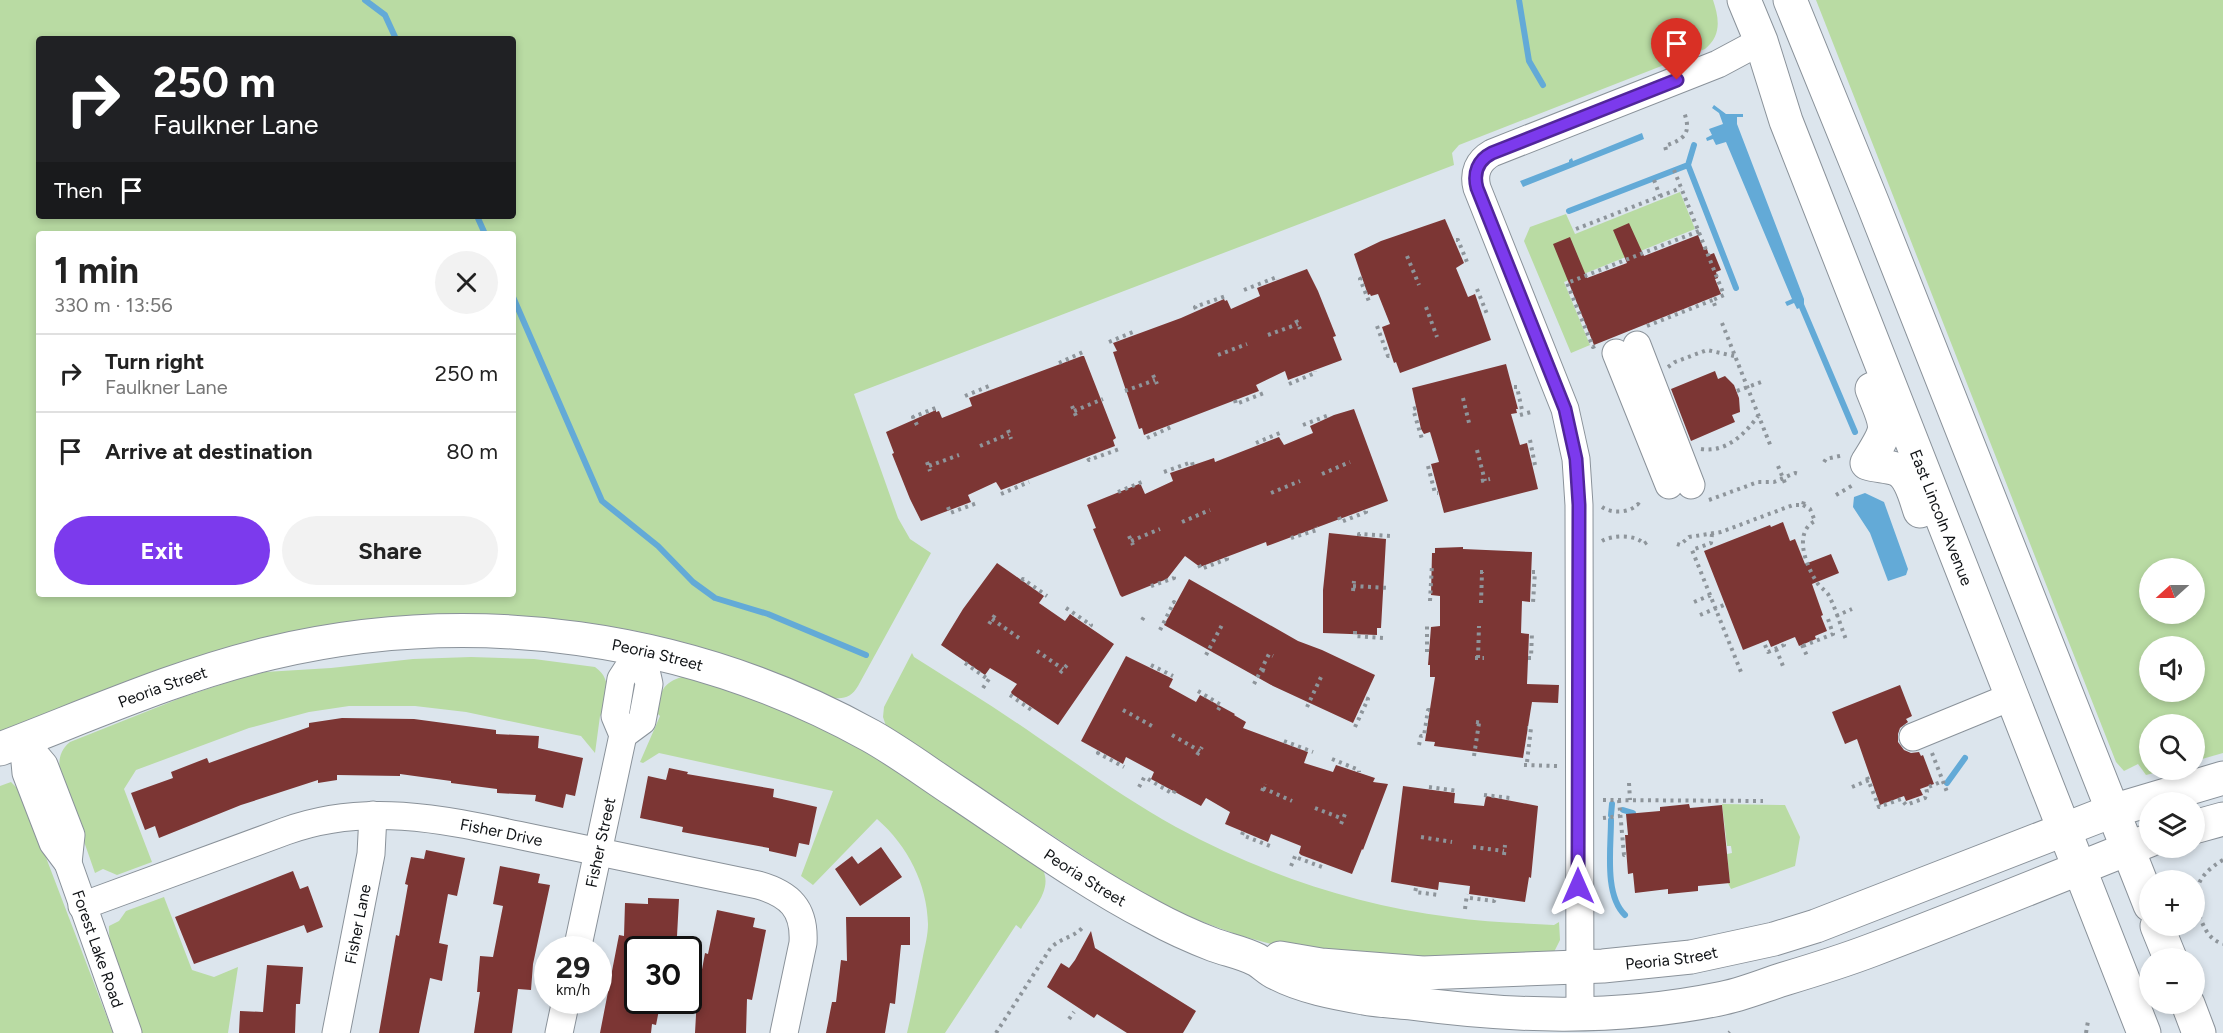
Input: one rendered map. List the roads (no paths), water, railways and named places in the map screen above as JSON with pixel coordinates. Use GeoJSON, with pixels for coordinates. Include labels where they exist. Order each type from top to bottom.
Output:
{"type":"FeatureCollection","features":[{"type":"Feature","properties":{"kind":"main road","name":"East Lincoln Avenue"},"geometry":{"type":"LineString","coordinates":[[1744,0],[1761,41],[1786,121],[1870,329],[2144,1033]]}},
{"type":"Feature","properties":{"kind":"main road"},"geometry":{"type":"LineString","coordinates":[[1790,0],[1873,204],[2112,811],[2138,845],[2143,870]]}},
{"type":"Feature","properties":{"kind":"main road"},"geometry":{"type":"LineString","coordinates":[[1761,41],[1776,36],[1783,39],[1841,182],[1873,204]]}},
{"type":"Feature","properties":{"kind":"main road"},"geometry":{"type":"LineString","coordinates":[[1870,329],[1858,354],[1886,429],[1883,439],[1867,463],[1896,469],[1903,474],[1907,478],[1922,514],[1954,544]]}},
{"type":"Feature","properties":{"kind":"main road","name":"Peoria Street"},"geometry":{"type":"LineString","coordinates":[[11,745],[224,666],[276,652],[345,639],[416,632],[505,631],[641,648],[732,674],[838,719],[895,751],[1117,897],[1182,931],[1257,960],[1277,974],[1298,982],[1369,999],[1483,1012],[1580,1015],[1658,1009],[1713,1001],[1746,993],[1893,942],[2080,869]]}},
{"type":"Feature","properties":{"kind":"main road"},"geometry":{"type":"LineString","coordinates":[[2112,811],[2223,778]]}},
{"type":"Feature","properties":{"kind":"main road","name":"Peoria Street"},"geometry":{"type":"LineString","coordinates":[[1257,960],[1284,957],[1321,965],[1423,973],[1579,967],[1658,962],[1690,957],[1790,934],[1830,921],[2112,811]]}},
{"type":"Feature","properties":{"kind":"main road"},"geometry":{"type":"LineString","coordinates":[[2205,824],[2223,819]]}},
{"type":"Feature","properties":{"kind":"main road"},"geometry":{"type":"LineString","coordinates":[[2080,869],[2138,845]]}},
{"type":"Feature","properties":{"kind":"main road"},"geometry":{"type":"LineString","coordinates":[[2192,1014],[2199,1033]]}},
{"type":"Feature","properties":{"kind":"street"},"geometry":{"type":"LineString","coordinates":[[1580,1015],[1579,505],[1576,459],[1568,419],[1553,376],[1477,188],[1475,176],[1482,160],[1492,153],[1718,64],[1761,41]]}},
{"type":"Feature","properties":{"kind":"street"},"geometry":{"type":"LineString","coordinates":[[1673,491],[1622,346],[1673,491]]}},
{"type":"Feature","properties":{"kind":"street","name":"Fisher Street"},"geometry":{"type":"LineString","coordinates":[[580,936],[622,735],[615,716],[621,679],[641,648]]}},
{"type":"Feature","properties":{"kind":"street"},"geometry":{"type":"LineString","coordinates":[[1926,749],[2013,696]]}},
{"type":"Feature","properties":{"kind":"street","name":"Forest Lake Road"},"geometry":{"type":"LineString","coordinates":[[11,745],[26,773],[53,843],[68,862],[128,1033]]}},
{"type":"Feature","properties":{"kind":"street","name":"Fisher Drive"},"geometry":{"type":"LineString","coordinates":[[82,906],[304,825],[329,819],[373,815],[399,814],[436,819],[775,890],[792,902],[800,914],[803,935],[784,1033]]}},
{"type":"Feature","properties":{"kind":"street","name":"Fisher Lane"},"geometry":{"type":"LineString","coordinates":[[336,1033],[371,854],[373,815]]}},
{"type":"Feature","properties":{"kind":"street"},"geometry":{"type":"LineString","coordinates":[[559,1033],[563,1014]]}},
{"type":"Feature","properties":{"kind":"water"},"geometry":{"type":"Polygon","coordinates":[[[1714,105],[1726,114],[1743,114],[1743,117],[1737,117],[1737,124],[1804,299],[1804,306],[1797,309],[1794,303],[1787,306],[1785,302],[1792,299],[1726,142],[1716,145],[1713,139],[1707,141],[1706,138],[1712,135],[1709,129],[1723,124],[1719,113],[1712,108],[1714,105]]]}},
{"type":"Feature","properties":{"kind":"water"},"geometry":{"type":"Polygon","coordinates":[[[1642,133],[1644,139],[1523,187],[1520,181],[1569,162],[1572,158],[1573,161],[1642,133]]]}},
{"type":"Feature","properties":{"kind":"water"},"geometry":{"type":"Polygon","coordinates":[[[1865,493],[1884,502],[1908,569],[1906,575],[1888,581],[1870,533],[1853,507],[1854,497],[1865,493]]]}},
{"type":"Feature","properties":{"kind":"waterway"},"geometry":{"type":"LineString","coordinates":[[365,0],[385,15],[395,36]]}},
{"type":"Feature","properties":{"kind":"waterway"},"geometry":{"type":"LineString","coordinates":[[1519,0],[1529,61],[1543,85]]}},
{"type":"Feature","properties":{"kind":"waterway"},"geometry":{"type":"LineString","coordinates":[[1694,145],[1688,165],[1736,288]]}},
{"type":"Feature","properties":{"kind":"waterway"},"geometry":{"type":"LineString","coordinates":[[1569,211],[1688,165]]}},
{"type":"Feature","properties":{"kind":"waterway"},"geometry":{"type":"LineString","coordinates":[[478,219],[484,231]]}},
{"type":"Feature","properties":{"kind":"waterway"},"geometry":{"type":"LineString","coordinates":[[1799,300],[1855,432]]}},
{"type":"Feature","properties":{"kind":"waterway"},"geometry":{"type":"LineString","coordinates":[[516,304],[602,501],[658,546],[693,582],[715,598],[768,614],[866,655]]}},
{"type":"Feature","properties":{"kind":"waterway"},"geometry":{"type":"LineString","coordinates":[[1947,783],[1965,758]]}},
{"type":"Feature","properties":{"kind":"waterway"},"geometry":{"type":"LineString","coordinates":[[1611,815],[1612,804]]}},
{"type":"Feature","properties":{"kind":"waterway"},"geometry":{"type":"LineString","coordinates":[[1623,810],[1633,813]]}},
{"type":"Feature","properties":{"kind":"waterway"},"geometry":{"type":"LineString","coordinates":[[1611,820],[1611,884],[1618,906],[1625,915]]}}]}
